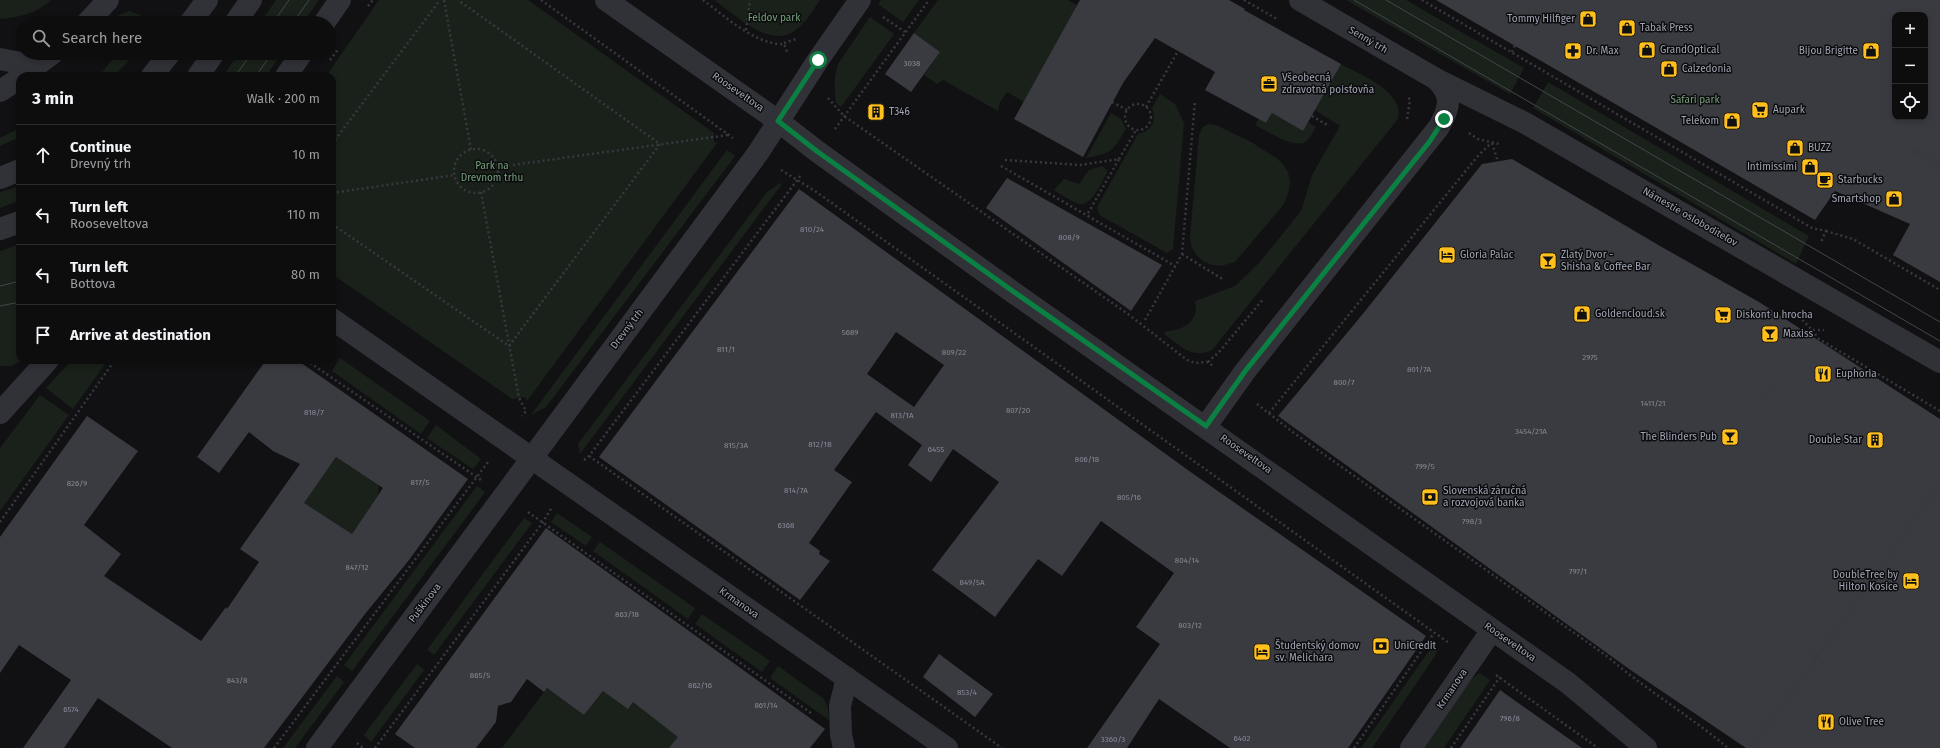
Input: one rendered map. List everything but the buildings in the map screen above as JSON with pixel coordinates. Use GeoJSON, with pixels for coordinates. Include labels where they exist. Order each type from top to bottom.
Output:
{"type":"FeatureCollection","features":[{"type":"Feature","properties":{"kind":"street"},"geometry":{"type":"LineString","coordinates":[[93,16],[108,0]]}},
{"type":"Feature","properties":{"kind":"street"},"geometry":{"type":"LineString","coordinates":[[195,16],[207,0]]}},
{"type":"Feature","properties":{"kind":"street"},"geometry":{"type":"LineString","coordinates":[[240,16],[251,0]]}},
{"type":"Feature","properties":{"kind":"street"},"geometry":{"type":"LineString","coordinates":[[329,16],[340,0]]}},
{"type":"Feature","properties":{"kind":"street","name":"Rooseveltova"},"geometry":{"type":"LineString","coordinates":[[606,0],[778,121],[818,152],[1020,297],[1206,426],[1568,683],[1646,748]]}},
{"type":"Feature","properties":{"kind":"street","name":"Drevný trh"},"geometry":{"type":"LineString","coordinates":[[531,458],[758,153],[818,60],[860,0]]}},
{"type":"Feature","properties":{"kind":"street","name":"Senný trh"},"geometry":{"type":"LineString","coordinates":[[1300,0],[1436,79]]}},
{"type":"Feature","properties":{"kind":"street"},"geometry":{"type":"LineString","coordinates":[[0,59],[38,65]]}},
{"type":"Feature","properties":{"kind":"street"},"geometry":{"type":"LineString","coordinates":[[155,72],[165,60]]}},
{"type":"Feature","properties":{"kind":"street"},"geometry":{"type":"LineString","coordinates":[[201,72],[209,60]]}},
{"type":"Feature","properties":{"kind":"street"},"geometry":{"type":"LineString","coordinates":[[289,72],[297,60]]}},
{"type":"Feature","properties":{"kind":"street"},"geometry":{"type":"LineString","coordinates":[[1206,426],[1246,370],[1439,128],[1449,102],[1445,88],[1436,79]]}},
{"type":"Feature","properties":{"kind":"street","name":"Námestie osloboditeľov"},"geometry":{"type":"LineString","coordinates":[[1436,79],[1525,122],[1940,362]]}},
{"type":"Feature","properties":{"kind":"street"},"geometry":{"type":"LineString","coordinates":[[0,92],[16,81]]}},
{"type":"Feature","properties":{"kind":"street"},"geometry":{"type":"LineString","coordinates":[[0,178],[16,172]]}},
{"type":"Feature","properties":{"kind":"street"},"geometry":{"type":"LineString","coordinates":[[0,229],[16,223]]}},
{"type":"Feature","properties":{"kind":"street"},"geometry":{"type":"LineString","coordinates":[[336,322],[531,458]]}},
{"type":"Feature","properties":{"kind":"street"},"geometry":{"type":"LineString","coordinates":[[0,413],[44,364]]}},
{"type":"Feature","properties":{"kind":"street","name":"Krmanova"},"geometry":{"type":"LineString","coordinates":[[531,458],[947,748]]}},
{"type":"Feature","properties":{"kind":"street","name":"Puškinova"},"geometry":{"type":"LineString","coordinates":[[317,748],[505,496],[531,458]]}},
{"type":"Feature","properties":{"kind":"street","name":"Krmanova"},"geometry":{"type":"LineString","coordinates":[[1412,748],[1492,630]]}},
{"type":"Feature","properties":{"kind":"street"},"geometry":{"type":"LineString","coordinates":[[843,742],[840,706],[847,678]]}},
{"type":"Feature","properties":{"kind":"path"},"geometry":{"type":"LineString","coordinates":[[336,139],[440,0]]}},
{"type":"Feature","properties":{"kind":"path"},"geometry":{"type":"LineString","coordinates":[[444,0],[471,150]]}},
{"type":"Feature","properties":{"kind":"path"},"geometry":{"type":"LineString","coordinates":[[458,0],[660,144]]}},
{"type":"Feature","properties":{"kind":"path"},"geometry":{"type":"LineString","coordinates":[[541,0],[729,135],[821,196],[1472,660],[1500,677],[1598,748]]}},
{"type":"Feature","properties":{"kind":"path"},"geometry":{"type":"LineString","coordinates":[[746,31],[750,0]]}},
{"type":"Feature","properties":{"kind":"path"},"geometry":{"type":"LineString","coordinates":[[375,748],[543,522],[567,482],[585,458],[589,456],[818,152],[929,0]]}},
{"type":"Feature","properties":{"kind":"path"},"geometry":{"type":"LineString","coordinates":[[1422,0],[1812,228],[1853,239],[1940,290]]}},
{"type":"Feature","properties":{"kind":"path"},"geometry":{"type":"LineString","coordinates":[[1512,52],[1515,45]]}},
{"type":"Feature","properties":{"kind":"path"},"geometry":{"type":"LineString","coordinates":[[1146,107],[1178,51]]}},
{"type":"Feature","properties":{"kind":"path"},"geometry":{"type":"LineString","coordinates":[[1145,320],[1182,254],[1195,100]]}},
{"type":"Feature","properties":{"kind":"path"},"geometry":{"type":"LineString","coordinates":[[1112,102],[1127,110]]}},
{"type":"Feature","properties":{"kind":"path"},"geometry":{"type":"LineString","coordinates":[[1137,104],[1146,107],[1150,114],[1150,123],[1144,129],[1136,130],[1128,126],[1124,118],[1127,110],[1137,104]]}},
{"type":"Feature","properties":{"kind":"path"},"geometry":{"type":"LineString","coordinates":[[1312,116],[1329,126]]}},
{"type":"Feature","properties":{"kind":"path"},"geometry":{"type":"LineString","coordinates":[[1087,215],[1136,130]]}},
{"type":"Feature","properties":{"kind":"path"},"geometry":{"type":"LineString","coordinates":[[498,167],[729,135]]}},
{"type":"Feature","properties":{"kind":"path"},"geometry":{"type":"LineString","coordinates":[[1268,413],[1477,157],[1491,143],[1498,162]]}},
{"type":"Feature","properties":{"kind":"path"},"geometry":{"type":"LineString","coordinates":[[509,346],[660,144]]}},
{"type":"Feature","properties":{"kind":"path"},"geometry":{"type":"LineString","coordinates":[[1940,165],[1914,149],[1940,169]]}},
{"type":"Feature","properties":{"kind":"path"},"geometry":{"type":"LineString","coordinates":[[471,150],[485,151],[495,160],[498,167],[496,180],[488,189],[481,192],[474,193],[461,187],[455,175],[456,162],[465,152],[471,150]]}},
{"type":"Feature","properties":{"kind":"path"},"geometry":{"type":"LineString","coordinates":[[1005,160],[1080,166],[1119,159]]}},
{"type":"Feature","properties":{"kind":"path"},"geometry":{"type":"LineString","coordinates":[[1001,166],[1175,266]]}},
{"type":"Feature","properties":{"kind":"path"},"geometry":{"type":"LineString","coordinates":[[336,192],[455,175]]}},
{"type":"Feature","properties":{"kind":"path"},"geometry":{"type":"LineString","coordinates":[[481,192],[518,398],[526,411]]}},
{"type":"Feature","properties":{"kind":"path"},"geometry":{"type":"LineString","coordinates":[[336,227],[509,346]]}},
{"type":"Feature","properties":{"kind":"path"},"geometry":{"type":"LineString","coordinates":[[1820,242],[1826,231]]}},
{"type":"Feature","properties":{"kind":"path"},"geometry":{"type":"LineString","coordinates":[[1182,254],[1224,280]]}},
{"type":"Feature","properties":{"kind":"path"},"geometry":{"type":"LineString","coordinates":[[1809,334],[1812,330],[1819,339],[1940,411]]}},
{"type":"Feature","properties":{"kind":"path"},"geometry":{"type":"LineString","coordinates":[[0,522],[112,364]]}},
{"type":"Feature","properties":{"kind":"path"},"geometry":{"type":"LineString","coordinates":[[312,364],[475,477],[543,522],[843,742]]}},
{"type":"Feature","properties":{"kind":"path"},"geometry":{"type":"LineString","coordinates":[[1764,394],[1774,382]]}},
{"type":"Feature","properties":{"kind":"path"},"geometry":{"type":"LineString","coordinates":[[589,456],[1002,748]]}},
{"type":"Feature","properties":{"kind":"path"},"geometry":{"type":"LineString","coordinates":[[274,748],[475,477]]}},
{"type":"Feature","properties":{"kind":"path"},"geometry":{"type":"LineString","coordinates":[[1752,748],[1940,484]]}},
{"type":"Feature","properties":{"kind":"path"},"geometry":{"type":"LineString","coordinates":[[1354,748],[1434,633]]}},
{"type":"Feature","properties":{"kind":"path"},"geometry":{"type":"LineString","coordinates":[[1810,653],[1824,663]]}},
{"type":"Feature","properties":{"kind":"path"},"geometry":{"type":"LineString","coordinates":[[1451,748],[1500,677]]}},
{"type":"Feature","properties":{"kind":"path"},"geometry":{"type":"LineString","coordinates":[[1752,736],[1758,739]]}},
{"type":"Feature","properties":{"kind":"green space"},"geometry":{"type":"Polygon","coordinates":[[[0,0],[51,0],[34,12],[0,19],[0,0]]]}},
{"type":"Feature","properties":{"kind":"green space"},"geometry":{"type":"Polygon","coordinates":[[[276,0],[319,0],[308,16],[265,16],[276,0]]]}},
{"type":"Feature","properties":{"kind":"green space","name":"Park na Drevnom trhu"},"geometry":{"type":"Polygon","coordinates":[[[379,0],[528,0],[714,133],[714,142],[717,143],[527,401],[525,397],[512,399],[336,277],[336,72],[329,72],[379,0]]]}},
{"type":"Feature","properties":{"kind":"green space","name":"Feldov park"},"geometry":{"type":"Polygon","coordinates":[[[714,0],[820,0],[801,26],[787,35],[776,36],[765,33],[743,22],[714,0]]]}},
{"type":"Feature","properties":{"kind":"green space"},"geometry":{"type":"Polygon","coordinates":[[[881,0],[919,0],[903,22],[878,4],[881,0]]]}},
{"type":"Feature","properties":{"kind":"green space"},"geometry":{"type":"Polygon","coordinates":[[[938,0],[1068,0],[1082,8],[1024,102],[1007,92],[1000,102],[998,111],[943,80],[937,84],[924,75],[940,52],[914,33],[938,0]]]}},
{"type":"Feature","properties":{"kind":"green space"},"geometry":{"type":"Polygon","coordinates":[[[1346,0],[1406,0],[1524,68],[1510,94],[1346,0]]]}},
{"type":"Feature","properties":{"kind":"green space"},"geometry":{"type":"Polygon","coordinates":[[[129,11],[142,16],[117,16],[129,11]]]}},
{"type":"Feature","properties":{"kind":"green space"},"geometry":{"type":"Polygon","coordinates":[[[870,17],[894,34],[841,107],[836,103],[835,93],[835,78],[838,64],[870,17]]]}},
{"type":"Feature","properties":{"kind":"green space"},"geometry":{"type":"Polygon","coordinates":[[[112,60],[129,60],[118,72],[102,72],[112,60]]]}},
{"type":"Feature","properties":{"kind":"green space"},"geometry":{"type":"Polygon","coordinates":[[[234,60],[277,60],[269,72],[226,72],[234,60]]]}},
{"type":"Feature","properties":{"kind":"green space"},"geometry":{"type":"Polygon","coordinates":[[[1341,64],[1369,79],[1388,92],[1395,100],[1398,109],[1398,119],[1212,350],[1205,353],[1199,353],[1186,350],[1164,334],[1166,331],[1184,327],[1193,319],[1196,308],[1195,301],[1235,286],[1259,263],[1301,211],[1312,175],[1340,126],[1315,110],[1341,64]]]}},
{"type":"Feature","properties":{"kind":"green space"},"geometry":{"type":"Polygon","coordinates":[[[1548,82],[1809,236],[1796,264],[1533,108],[1548,82]]]}},
{"type":"Feature","properties":{"kind":"green space"},"geometry":{"type":"Polygon","coordinates":[[[1160,94],[1175,104],[1184,123],[1173,249],[1167,253],[1103,217],[1099,214],[1097,207],[1138,134],[1143,133],[1152,125],[1154,118],[1152,108],[1160,94]]]}},
{"type":"Feature","properties":{"kind":"green space"},"geometry":{"type":"Polygon","coordinates":[[[1111,113],[1121,119],[1126,129],[1118,143],[1106,153],[1086,158],[1111,113]]]}},
{"type":"Feature","properties":{"kind":"green space"},"geometry":{"type":"Polygon","coordinates":[[[1272,113],[1303,131],[1308,122],[1316,127],[1305,142],[1294,143],[1287,141],[1255,125],[1259,119],[1266,124],[1272,113]]]}},
{"type":"Feature","properties":{"kind":"green space"},"geometry":{"type":"Polygon","coordinates":[[[1209,124],[1216,125],[1251,142],[1275,157],[1282,163],[1288,172],[1290,181],[1289,190],[1284,204],[1235,262],[1221,266],[1212,265],[1203,261],[1196,255],[1191,245],[1190,237],[1199,135],[1203,127],[1209,124]]]}},
{"type":"Feature","properties":{"kind":"green space"},"geometry":{"type":"Polygon","coordinates":[[[16,130],[16,139],[0,146],[0,138],[16,130]]]}},
{"type":"Feature","properties":{"kind":"green space"},"geometry":{"type":"Polygon","coordinates":[[[727,150],[735,156],[546,407],[531,415],[727,150]]]}},
{"type":"Feature","properties":{"kind":"green space"},"geometry":{"type":"Polygon","coordinates":[[[1102,166],[1108,171],[1100,186],[1088,202],[1079,204],[1054,190],[1064,179],[1079,184],[1089,170],[1102,166]]]}},
{"type":"Feature","properties":{"kind":"green space"},"geometry":{"type":"Polygon","coordinates":[[[780,183],[782,184],[580,454],[578,444],[767,192],[780,183]]]}},
{"type":"Feature","properties":{"kind":"green space"},"geometry":{"type":"Polygon","coordinates":[[[16,187],[16,202],[0,208],[0,192],[16,187]]]}},
{"type":"Feature","properties":{"kind":"green space"},"geometry":{"type":"Polygon","coordinates":[[[16,245],[16,364],[11,366],[0,366],[0,251],[16,245]]]}},
{"type":"Feature","properties":{"kind":"green space"},"geometry":{"type":"Polygon","coordinates":[[[340,358],[430,421],[421,434],[332,371],[340,358]]]}},
{"type":"Feature","properties":{"kind":"green space"},"geometry":{"type":"Polygon","coordinates":[[[68,364],[105,364],[73,409],[46,388],[68,364]]]}},
{"type":"Feature","properties":{"kind":"green space"},"geometry":{"type":"Polygon","coordinates":[[[40,395],[69,415],[0,511],[0,448],[40,395]]]}},
{"type":"Feature","properties":{"kind":"green space"},"geometry":{"type":"Polygon","coordinates":[[[436,425],[481,459],[473,469],[427,438],[436,425]]]}},
{"type":"Feature","properties":{"kind":"green space"},"geometry":{"type":"Polygon","coordinates":[[[336,457],[379,485],[378,495],[352,534],[321,514],[311,528],[268,550],[336,457]]]}},
{"type":"Feature","properties":{"kind":"green space"},"geometry":{"type":"Polygon","coordinates":[[[477,486],[485,492],[483,495],[352,671],[344,665],[477,486]]]}},
{"type":"Feature","properties":{"kind":"green space"},"geometry":{"type":"Polygon","coordinates":[[[557,513],[592,537],[586,546],[551,522],[557,513]]]}},
{"type":"Feature","properties":{"kind":"green space"},"geometry":{"type":"Polygon","coordinates":[[[524,518],[532,523],[434,655],[427,650],[524,518]]]}},
{"type":"Feature","properties":{"kind":"green space"},"geometry":{"type":"Polygon","coordinates":[[[600,542],[695,608],[688,619],[593,551],[600,542]]]}},
{"type":"Feature","properties":{"kind":"green space"},"geometry":{"type":"Polygon","coordinates":[[[702,614],[770,661],[762,672],[695,624],[702,614]]]}},
{"type":"Feature","properties":{"kind":"green space"},"geometry":{"type":"Polygon","coordinates":[[[1433,645],[1438,649],[1435,656],[1372,748],[1361,748],[1433,645]]]}},
{"type":"Feature","properties":{"kind":"green space"},"geometry":{"type":"Polygon","coordinates":[[[417,664],[424,670],[371,742],[364,735],[417,664]]]}},
{"type":"Feature","properties":{"kind":"green space"},"geometry":{"type":"Polygon","coordinates":[[[778,666],[824,699],[828,708],[829,720],[770,678],[778,666]]]}},
{"type":"Feature","properties":{"kind":"green space"},"geometry":{"type":"Polygon","coordinates":[[[1479,673],[1490,680],[1444,748],[1424,748],[1469,682],[1479,673]]]}},
{"type":"Feature","properties":{"kind":"green space"},"geometry":{"type":"Polygon","coordinates":[[[337,676],[344,682],[295,748],[283,748],[337,676]]]}},
{"type":"Feature","properties":{"kind":"green space"},"geometry":{"type":"Polygon","coordinates":[[[547,688],[584,715],[603,691],[633,702],[691,700],[674,748],[671,746],[669,748],[502,748],[547,688]]]}},
{"type":"Feature","properties":{"kind":"tram line"},"geometry":{"type":"LineString","coordinates":[[278,16],[289,0]]}},
{"type":"Feature","properties":{"kind":"tram line"},"geometry":{"type":"LineString","coordinates":[[298,16],[309,0]]}},
{"type":"Feature","properties":{"kind":"tram line"},"geometry":{"type":"LineString","coordinates":[[1354,0],[1940,341]]}},
{"type":"Feature","properties":{"kind":"tram line"},"geometry":{"type":"LineString","coordinates":[[1386,0],[1940,322]]}},
{"type":"Feature","properties":{"kind":"tram line"},"geometry":{"type":"LineString","coordinates":[[238,72],[247,60]]}},
{"type":"Feature","properties":{"kind":"tram line"},"geometry":{"type":"LineString","coordinates":[[259,72],[267,60]]}},
{"type":"Feature","properties":{"kind":"tram line"},"geometry":{"type":"LineString","coordinates":[[0,286],[16,282]]}},
{"type":"Feature","properties":{"kind":"tram line"},"geometry":{"type":"LineString","coordinates":[[0,306],[16,303]]}},
{"type":"Feature","properties":{"kind":"place","name":"Tommy Hilfiger"},"geometry":{"type":"Point","coordinates":[1588,19]}},
{"type":"Feature","properties":{"kind":"place","name":"Tabak Press"},"geometry":{"type":"Point","coordinates":[1627,28]}},
{"type":"Feature","properties":{"kind":"place","name":"GrandOptical"},"geometry":{"type":"Point","coordinates":[1647,50]}},
{"type":"Feature","properties":{"kind":"place","name":"Dr. Max"},"geometry":{"type":"Point","coordinates":[1573,51]}},
{"type":"Feature","properties":{"kind":"place","name":"Bijou Brigitte"},"geometry":{"type":"Point","coordinates":[1871,51]}},
{"type":"Feature","properties":{"kind":"place","name":"Calzedonia"},"geometry":{"type":"Point","coordinates":[1669,69]}},
{"type":"Feature","properties":{"kind":"place","name":"Všeobecná zdravotná poisťovňa"},"geometry":{"type":"Point","coordinates":[1269,84]}},
{"type":"Feature","properties":{"kind":"place","name":"Aupark"},"geometry":{"type":"Point","coordinates":[1760,110]}},
{"type":"Feature","properties":{"kind":"place","name":"T346"},"geometry":{"type":"Point","coordinates":[876,112]}},
{"type":"Feature","properties":{"kind":"place","name":"Telekom"},"geometry":{"type":"Point","coordinates":[1732,121]}},
{"type":"Feature","properties":{"kind":"place","name":"BUZZ"},"geometry":{"type":"Point","coordinates":[1795,148]}},
{"type":"Feature","properties":{"kind":"place","name":"Intimissimi"},"geometry":{"type":"Point","coordinates":[1810,167]}},
{"type":"Feature","properties":{"kind":"place","name":"Starbucks"},"geometry":{"type":"Point","coordinates":[1825,180]}},
{"type":"Feature","properties":{"kind":"place","name":"Smartshop"},"geometry":{"type":"Point","coordinates":[1894,199]}},
{"type":"Feature","properties":{"kind":"place","name":"Gloria Palac"},"geometry":{"type":"Point","coordinates":[1447,255]}},
{"type":"Feature","properties":{"kind":"place","name":"Zlatý Dvor - Shisha & Coffee Bar"},"geometry":{"type":"Point","coordinates":[1548,261]}},
{"type":"Feature","properties":{"kind":"place","name":"Goldencloud.sk"},"geometry":{"type":"Point","coordinates":[1582,314]}},
{"type":"Feature","properties":{"kind":"place","name":"Diskont u hrocha"},"geometry":{"type":"Point","coordinates":[1723,315]}},
{"type":"Feature","properties":{"kind":"place","name":"Maxiss"},"geometry":{"type":"Point","coordinates":[1770,334]}},
{"type":"Feature","properties":{"kind":"place","name":"Euphoria"},"geometry":{"type":"Point","coordinates":[1823,374]}},
{"type":"Feature","properties":{"kind":"place","name":"The Blinders Pub"},"geometry":{"type":"Point","coordinates":[1730,437]}},
{"type":"Feature","properties":{"kind":"place","name":"Double Star"},"geometry":{"type":"Point","coordinates":[1875,440]}},
{"type":"Feature","properties":{"kind":"place","name":"Slovenská záručná a rozvojová banka"},"geometry":{"type":"Point","coordinates":[1430,497]}},
{"type":"Feature","properties":{"kind":"place","name":"DoubleTree by Hilton Kosice"},"geometry":{"type":"Point","coordinates":[1911,581]}},
{"type":"Feature","properties":{"kind":"place","name":"UniCredit"},"geometry":{"type":"Point","coordinates":[1381,646]}},
{"type":"Feature","properties":{"kind":"place","name":"Študentský domov sv. Melichara"},"geometry":{"type":"Point","coordinates":[1262,652]}},
{"type":"Feature","properties":{"kind":"place","name":"Olive Tree"},"geometry":{"type":"Point","coordinates":[1826,722]}},
{"type":"Feature","properties":{"kind":"route"},"geometry":{"type":"LineString","coordinates":[[818,60],[778,121],[818,152],[1014,292],[1206,426],[1234,385],[1430,141],[1444,119]]}},
{"type":"Feature","properties":{"kind":"park label","name":"Safari park"},"geometry":{"type":"Point","coordinates":[1695,100]}}]}
